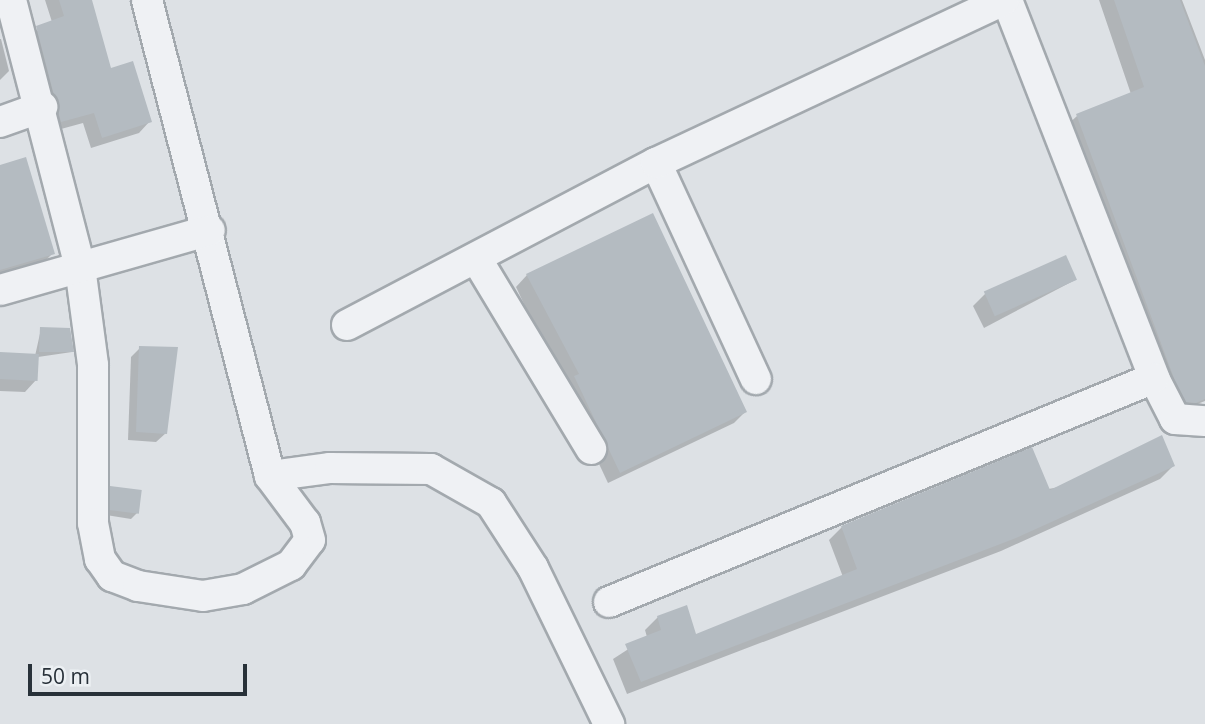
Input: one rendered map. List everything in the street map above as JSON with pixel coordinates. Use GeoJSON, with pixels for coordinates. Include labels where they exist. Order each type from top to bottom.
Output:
{"type":"FeatureCollection","features":[{"type":"Feature","properties":{"kind":"street"},"geometry":{"type":"LineString","coordinates":[[9,11],[42,107],[80,267],[93,365],[93,523],[100,559],[112,576],[173,596],[203,596],[243,589],[291,565],[310,540],[305,523],[270,476],[210,230],[147,0]]}},
{"type":"Feature","properties":{"kind":"street"},"geometry":{"type":"LineString","coordinates":[[346,325],[656,163],[1005,0],[1153,378],[1175,419],[1205,421]]}},
{"type":"Feature","properties":{"kind":"street"},"geometry":{"type":"LineString","coordinates":[[0,122],[42,107]]}},
{"type":"Feature","properties":{"kind":"street"},"geometry":{"type":"LineString","coordinates":[[656,163],[756,379]]}},
{"type":"Feature","properties":{"kind":"street"},"geometry":{"type":"LineString","coordinates":[[0,289],[210,230]]}},
{"type":"Feature","properties":{"kind":"street"},"geometry":{"type":"LineString","coordinates":[[477,258],[591,449]]}},
{"type":"Feature","properties":{"kind":"street"},"geometry":{"type":"LineString","coordinates":[[609,602],[1153,378]]}},
{"type":"Feature","properties":{"kind":"street"},"geometry":{"type":"LineString","coordinates":[[270,476],[330,468],[431,469],[491,503],[533,568],[609,724]]}},
{"type":"Feature","properties":{"kind":"building"},"geometry":{"type":"Polygon","coordinates":[[[59,0],[92,0],[111,68],[133,61],[152,122],[102,138],[94,113],[61,122],[36,26],[64,16],[59,0]]]}},
{"type":"Feature","properties":{"kind":"building"},"geometry":{"type":"Polygon","coordinates":[[[1114,0],[1180,0],[1205,66],[1205,399],[1196,403],[1186,402],[1175,381],[1076,114],[1144,87],[1114,0]]]}},
{"type":"Feature","properties":{"kind":"building"},"geometry":{"type":"Polygon","coordinates":[[[26,157],[55,254],[0,270],[0,165],[26,157]]]}},
{"type":"Feature","properties":{"kind":"building"},"geometry":{"type":"Polygon","coordinates":[[[653,213],[747,412],[620,473],[574,376],[579,374],[526,274],[653,213]]]}},
{"type":"Feature","properties":{"kind":"building"},"geometry":{"type":"Polygon","coordinates":[[[1066,255],[1077,280],[995,316],[984,292],[1066,255]]]}},
{"type":"Feature","properties":{"kind":"building"},"geometry":{"type":"Polygon","coordinates":[[[40,327],[70,328],[74,352],[39,352],[40,327]]]}},
{"type":"Feature","properties":{"kind":"building"},"geometry":{"type":"Polygon","coordinates":[[[139,346],[178,347],[167,434],[136,432],[139,346]]]}},
{"type":"Feature","properties":{"kind":"building"},"geometry":{"type":"Polygon","coordinates":[[[0,352],[39,354],[38,381],[0,379],[0,352]]]}},
{"type":"Feature","properties":{"kind":"building"},"geometry":{"type":"Polygon","coordinates":[[[1162,435],[1175,466],[1016,538],[641,682],[625,644],[661,630],[657,616],[687,605],[696,634],[857,569],[841,526],[1032,447],[1050,490],[1162,435]]]}},
{"type":"Feature","properties":{"kind":"building"},"geometry":{"type":"Polygon","coordinates":[[[110,486],[142,490],[139,514],[107,510],[110,486]]]}}]}
